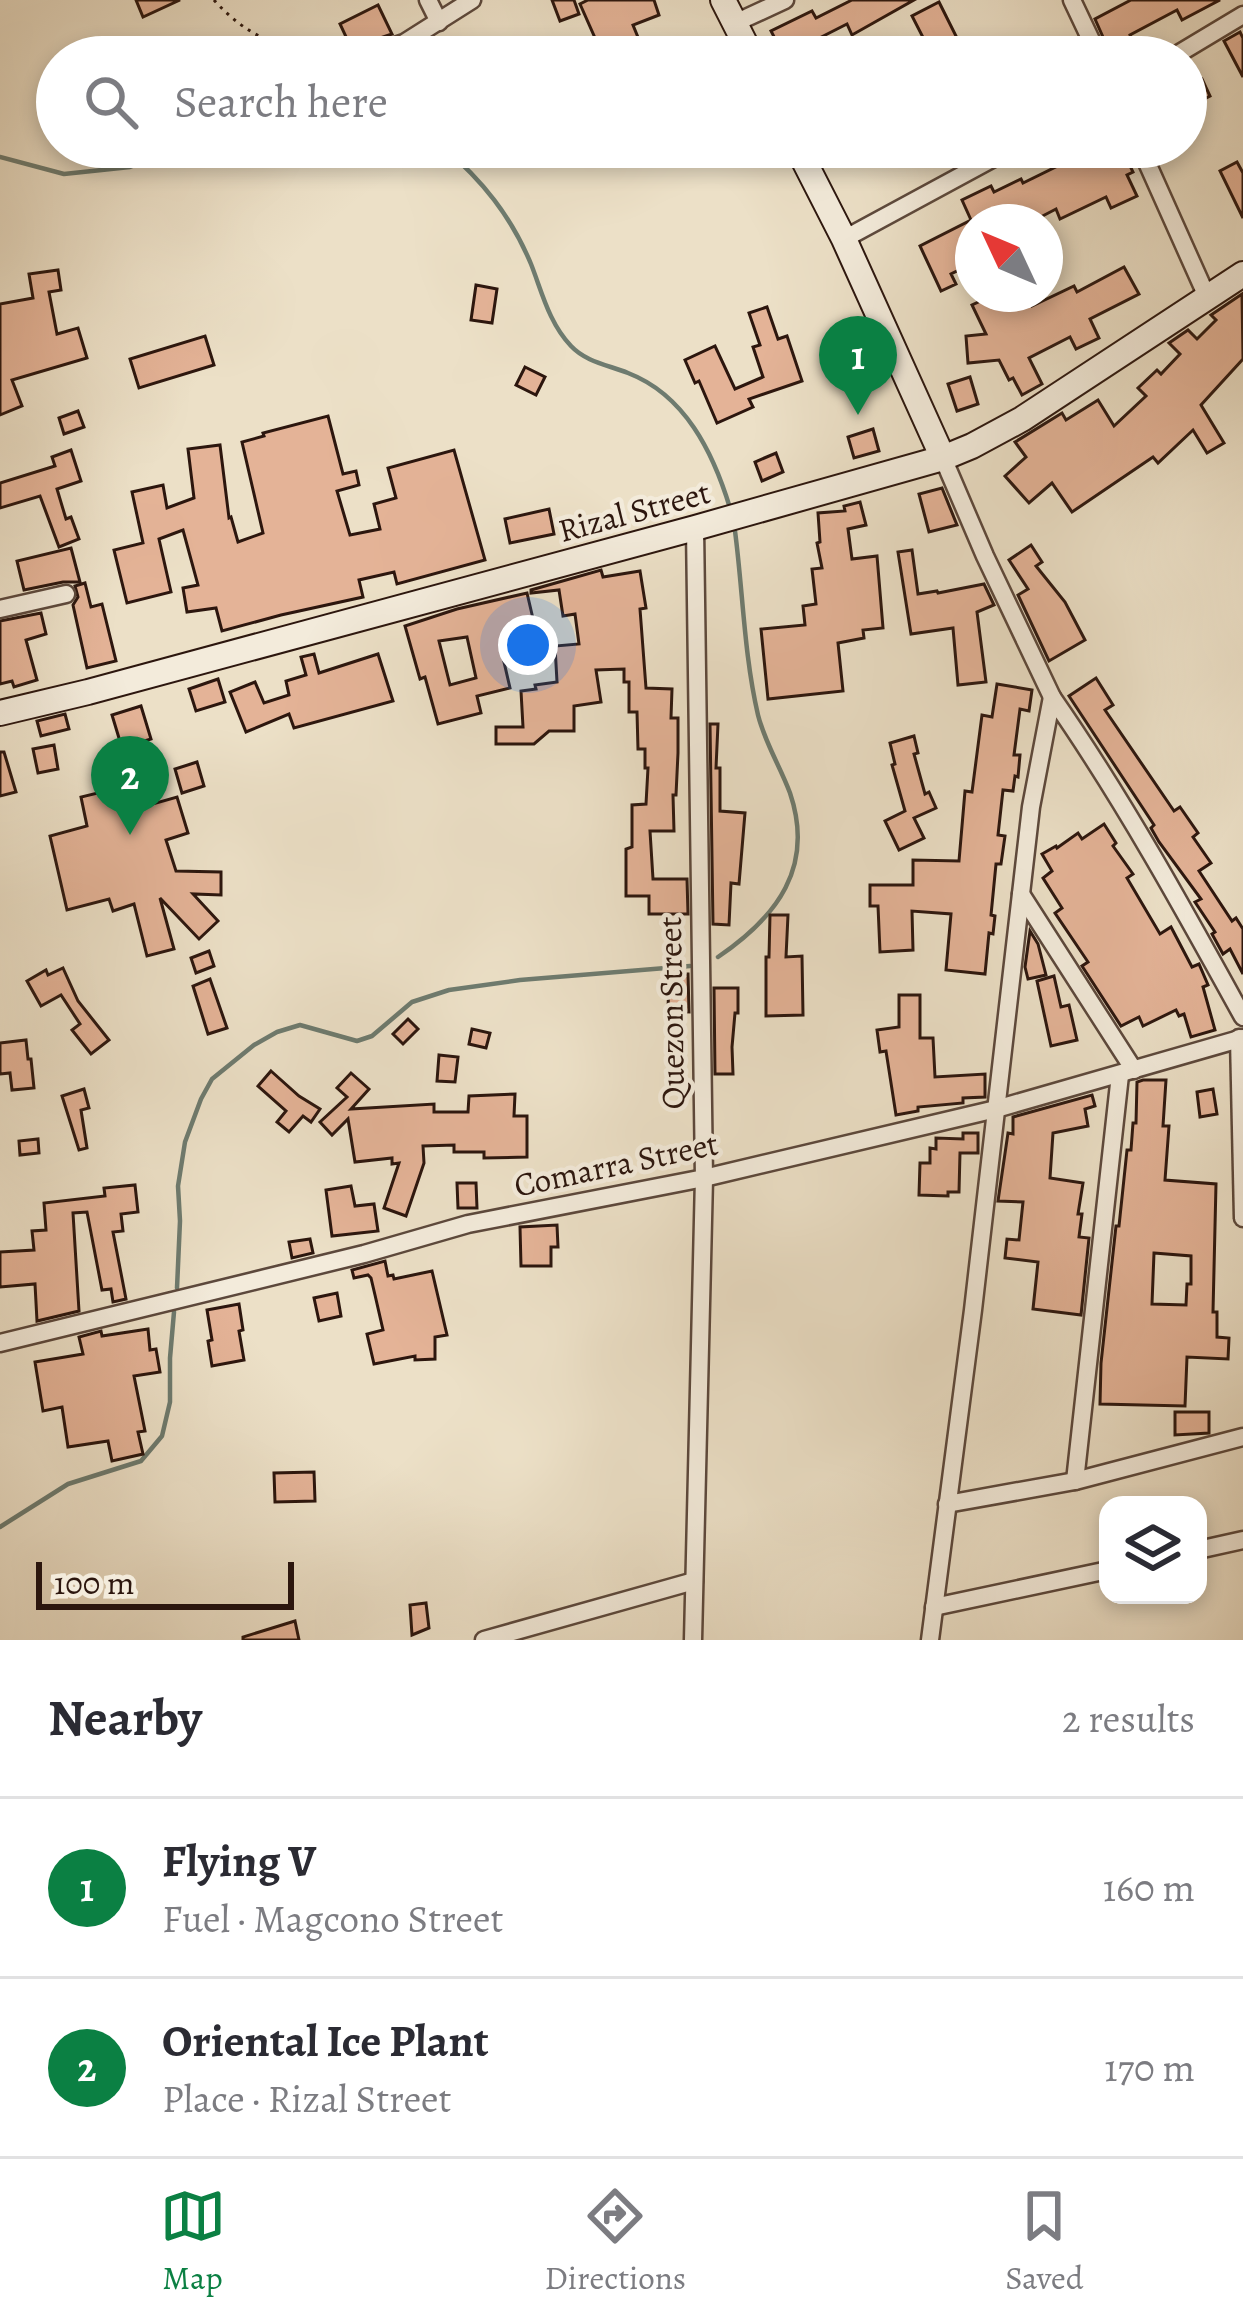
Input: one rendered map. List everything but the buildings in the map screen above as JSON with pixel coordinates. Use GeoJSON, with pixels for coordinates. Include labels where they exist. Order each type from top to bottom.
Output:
{"type":"FeatureCollection","features":[{"type":"Feature","properties":{"kind":"street"},"geometry":{"type":"LineString","coordinates":[[428,0],[440,22]]}},
{"type":"Feature","properties":{"kind":"street"},"geometry":{"type":"LineString","coordinates":[[417,36],[472,0]]}},
{"type":"Feature","properties":{"kind":"street"},"geometry":{"type":"LineString","coordinates":[[723,0],[742,36]]}},
{"type":"Feature","properties":{"kind":"street"},"geometry":{"type":"LineString","coordinates":[[735,23],[785,0]]}},
{"type":"Feature","properties":{"kind":"street"},"geometry":{"type":"LineString","coordinates":[[1072,0],[1089,36]]}},
{"type":"Feature","properties":{"kind":"street"},"geometry":{"type":"LineString","coordinates":[[1207,37],[1243,15]]}},
{"type":"Feature","properties":{"kind":"street"},"geometry":{"type":"LineString","coordinates":[[808,168],[1052,697],[1164,873],[1243,1017]]}},
{"type":"Feature","properties":{"kind":"street"},"geometry":{"type":"LineString","coordinates":[[844,239],[975,168]]}},
{"type":"Feature","properties":{"kind":"street"},"geometry":{"type":"LineString","coordinates":[[1149,168],[1208,298]]}},
{"type":"Feature","properties":{"kind":"street","name":"Rizal Street"},"geometry":{"type":"LineString","coordinates":[[0,713],[695,529],[943,458],[1022,418],[1243,274]]}},
{"type":"Feature","properties":{"kind":"street","name":"Quezon Street"},"geometry":{"type":"LineString","coordinates":[[693,1640],[704,1178],[695,529]]}},
{"type":"Feature","properties":{"kind":"street"},"geometry":{"type":"LineString","coordinates":[[0,609],[66,594]]}},
{"type":"Feature","properties":{"kind":"street"},"geometry":{"type":"LineString","coordinates":[[930,1640],[1031,807],[1052,697]]}},
{"type":"Feature","properties":{"kind":"street"},"geometry":{"type":"LineString","coordinates":[[1021,893],[1127,1072],[1075,1481]]}},
{"type":"Feature","properties":{"kind":"street"},"geometry":{"type":"LineString","coordinates":[[1241,1038],[1243,1218]]}},
{"type":"Feature","properties":{"kind":"street","name":"Comarra Street"},"geometry":{"type":"LineString","coordinates":[[0,1343],[468,1224],[704,1178],[996,1109],[1241,1038]]}},
{"type":"Feature","properties":{"kind":"street"},"geometry":{"type":"LineString","coordinates":[[947,1504],[1075,1481],[1243,1437]]}},
{"type":"Feature","properties":{"kind":"street"},"geometry":{"type":"LineString","coordinates":[[1207,1548],[1243,1540]]}},
{"type":"Feature","properties":{"kind":"street"},"geometry":{"type":"LineString","coordinates":[[934,1607],[1099,1572]]}},
{"type":"Feature","properties":{"kind":"street"},"geometry":{"type":"LineString","coordinates":[[484,1640],[694,1580]]}},
{"type":"Feature","properties":{"kind":"path"},"geometry":{"type":"LineString","coordinates":[[214,0],[256,36]]}},
{"type":"Feature","properties":{"kind":"waterway"},"geometry":{"type":"LineString","coordinates":[[0,157],[36,167]]}},
{"type":"Feature","properties":{"kind":"waterway"},"geometry":{"type":"LineString","coordinates":[[41,168],[64,174],[121,168]]}},
{"type":"Feature","properties":{"kind":"waterway"},"geometry":{"type":"LineString","coordinates":[[466,168],[505,215],[563,337],[583,356],[648,383],[681,411],[705,446],[730,508]]}},
{"type":"Feature","properties":{"kind":"waterway"},"geometry":{"type":"LineString","coordinates":[[718,957],[773,907],[786,888],[798,844],[790,793],[753,692],[735,531]]}},
{"type":"Feature","properties":{"kind":"waterway"},"geometry":{"type":"LineString","coordinates":[[177,1288],[178,1186],[185,1142],[212,1079],[254,1045],[300,1025],[357,1041],[372,1036],[412,1002],[449,990],[690,966]]}},
{"type":"Feature","properties":{"kind":"waterway"},"geometry":{"type":"LineString","coordinates":[[0,1527],[68,1484],[141,1461],[162,1436],[170,1402],[174,1312]]}},
{"type":"Feature","properties":{"kind":"place","name":"Flying V"},"geometry":{"type":"Point","coordinates":[858,415]}},
{"type":"Feature","properties":{"kind":"place","name":"Oriental Ice Plant"},"geometry":{"type":"Point","coordinates":[130,835]}}]}
